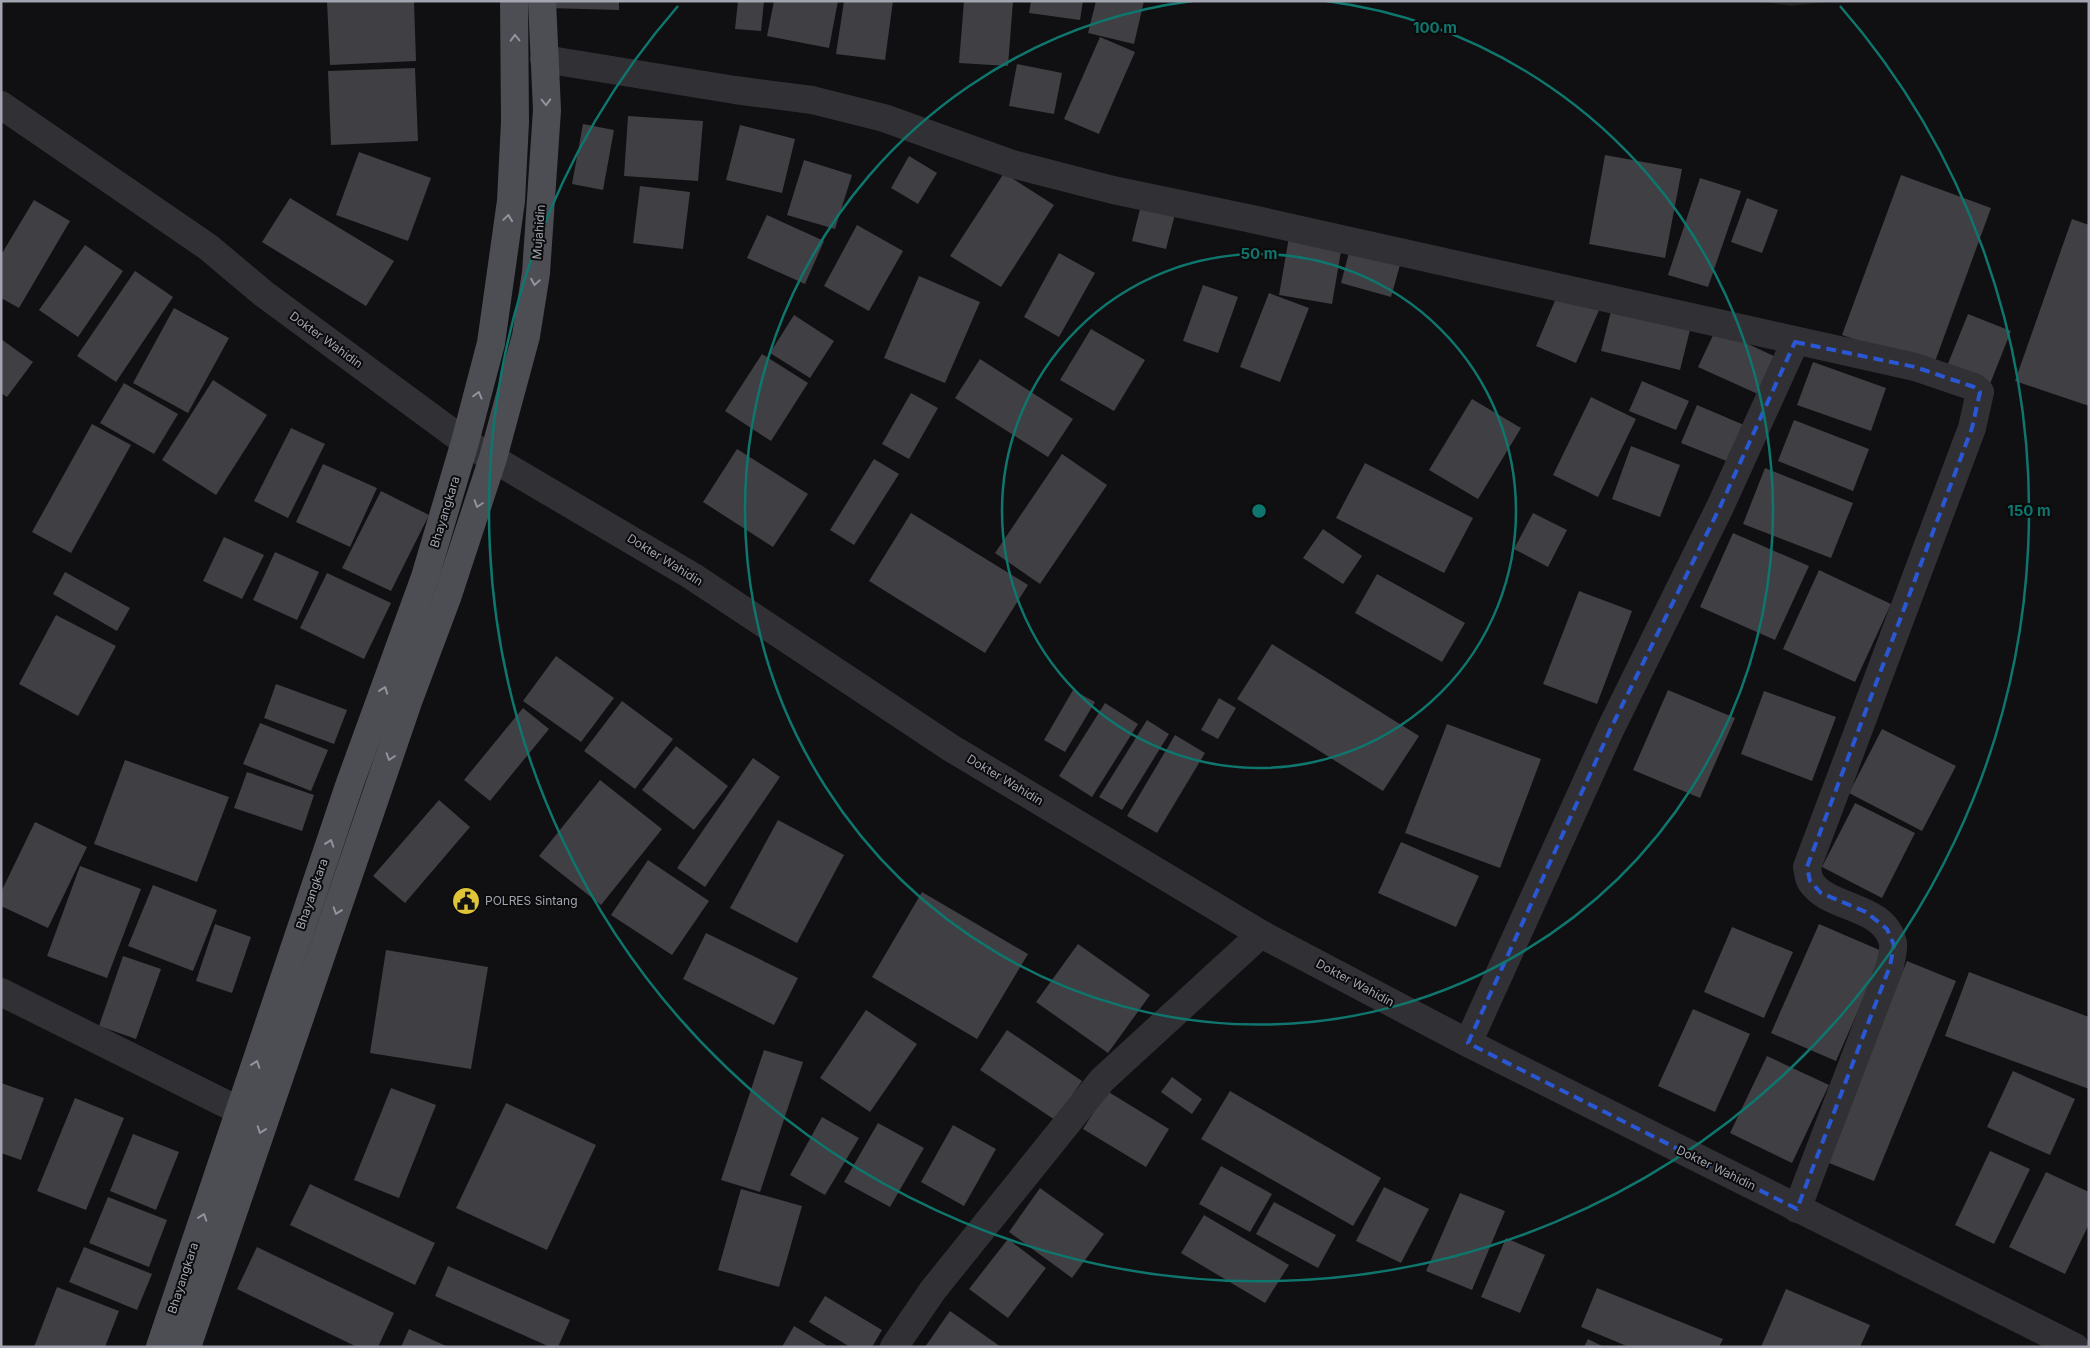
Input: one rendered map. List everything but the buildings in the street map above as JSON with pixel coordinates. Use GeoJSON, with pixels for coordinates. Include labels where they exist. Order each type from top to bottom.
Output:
{"type":"FeatureCollection","features":[{"type":"Feature","properties":{"kind":"main road"},"geometry":{"type":"LineString","coordinates":[[465,442],[491,342],[511,201],[515,122],[514,1]]}},
{"type":"Feature","properties":{"kind":"main road","name":"Mujahidin"},"geometry":{"type":"LineString","coordinates":[[493,458],[526,336],[536,273],[546,110],[542,1]]}},
{"type":"Feature","properties":{"kind":"main road","name":"Bhayangkara"},"geometry":{"type":"LineString","coordinates":[[160,1347],[350,784],[425,577],[465,442]]}},
{"type":"Feature","properties":{"kind":"main road","name":"Bhayangkara"},"geometry":{"type":"LineString","coordinates":[[187,1347],[409,699],[448,595],[493,458]]}},
{"type":"Feature","properties":{"kind":"street"},"geometry":{"type":"LineString","coordinates":[[544,59],[735,90],[812,100],[884,118],[1012,164],[1113,190],[1252,219],[1915,368],[1974,387],[1980,392],[1972,428],[1807,867],[1810,881],[1820,893],[1866,912],[1887,929],[1894,945],[1890,966],[1797,1209]]}},
{"type":"Feature","properties":{"kind":"street","name":"Dokter Wahidin"},"geometry":{"type":"LineString","coordinates":[[1,105],[208,247],[264,294],[465,442],[692,576],[951,748],[1262,934],[1468,1043],[2074,1347]]}},
{"type":"Feature","properties":{"kind":"street"},"geometry":{"type":"LineString","coordinates":[[1468,1043],[1610,730],[1720,507],[1795,342]]}},
{"type":"Feature","properties":{"kind":"street"},"geometry":{"type":"LineString","coordinates":[[894,1347],[933,1290],[1102,1080],[1262,934]]}},
{"type":"Feature","properties":{"kind":"street"},"geometry":{"type":"LineString","coordinates":[[1,992],[240,1111]]}},
{"type":"Feature","properties":{"kind":"highlighted area"},"geometry":{"type":"Polygon","coordinates":[[[1795,342],[1915,367],[1974,387],[1980,392],[1972,428],[1807,867],[1810,881],[1821,893],[1866,912],[1887,929],[1894,945],[1890,966],[1797,1209],[1468,1043],[1610,730],[1720,507],[1795,342]]]}},
{"type":"Feature","properties":{"kind":"shaded area"},"geometry":{"type":"Polygon","coordinates":[[[1760,1],[1833,1],[1791,6],[1760,1]]]}},
{"type":"Feature","properties":{"kind":"place","name":"POLRES Sintang"},"geometry":{"type":"Point","coordinates":[466,901]}}]}
